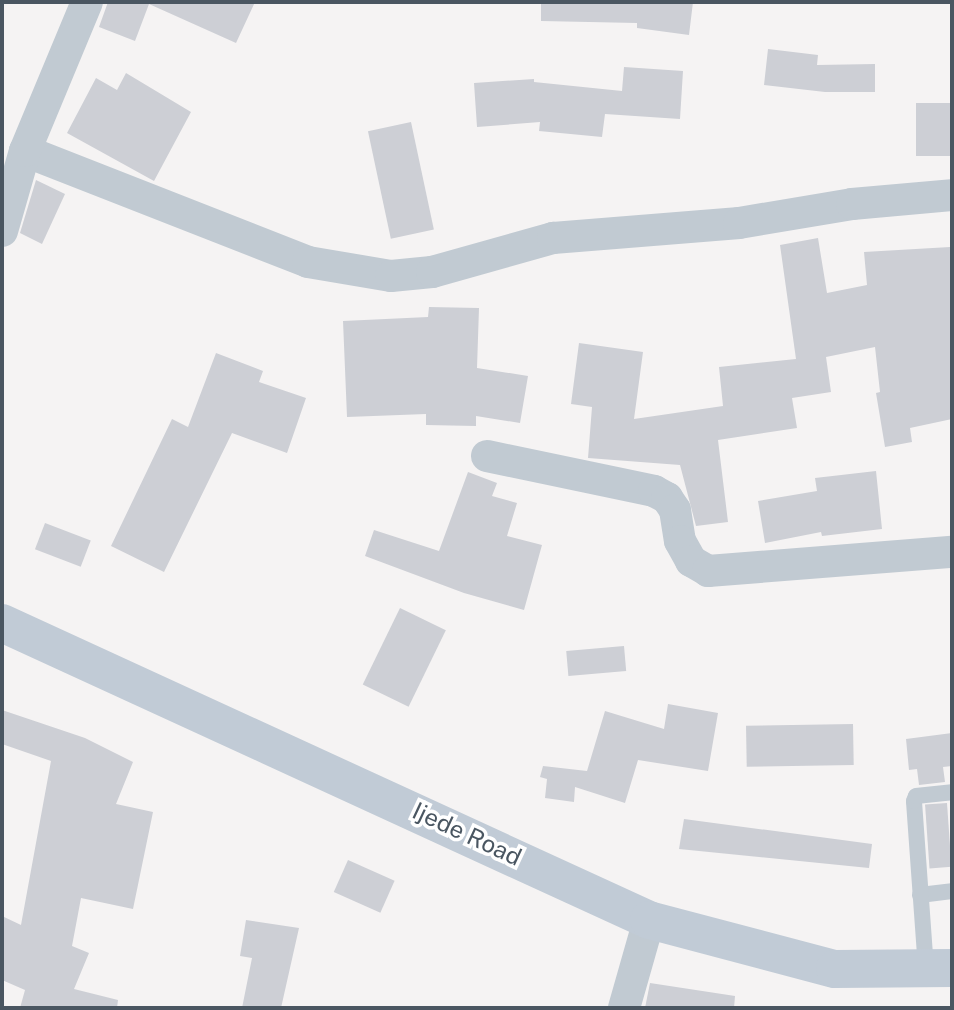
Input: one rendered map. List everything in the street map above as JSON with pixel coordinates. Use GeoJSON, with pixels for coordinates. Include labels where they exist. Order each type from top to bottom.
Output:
{"type":"FeatureCollection","features":[{"type":"Feature","properties":{"kind":"main road","name":"Ijede Road"},"geometry":{"type":"LineString","coordinates":[[2,623],[649,920],[835,969],[939,970]]}},
{"type":"Feature","properties":{"kind":"street"},"geometry":{"type":"LineString","coordinates":[[2,230],[25,151],[87,2]]}},
{"type":"Feature","properties":{"kind":"street"},"geometry":{"type":"LineString","coordinates":[[25,151],[308,262],[351,273],[391,276],[432,272],[553,238],[739,223],[852,204],[952,195]]}},
{"type":"Feature","properties":{"kind":"street"},"geometry":{"type":"LineString","coordinates":[[486,456],[654,491],[667,498],[675,510],[680,541],[691,561],[708,571],[952,552]]}},
{"type":"Feature","properties":{"kind":"street"},"geometry":{"type":"LineString","coordinates":[[624,1008],[649,920]]}},
{"type":"Feature","properties":{"kind":"lane"},"geometry":{"type":"LineString","coordinates":[[939,970],[920,895],[914,801],[916,796],[952,792]]}},
{"type":"Feature","properties":{"kind":"lane"},"geometry":{"type":"LineString","coordinates":[[920,895],[952,891]]}},
{"type":"Feature","properties":{"kind":"building"},"geometry":{"type":"Polygon","coordinates":[[[108,2],[255,2],[236,43],[149,4],[135,41],[99,27],[108,2]]]}},
{"type":"Feature","properties":{"kind":"building"},"geometry":{"type":"Polygon","coordinates":[[[541,2],[693,2],[689,35],[637,28],[637,23],[541,21],[541,2]]]}},
{"type":"Feature","properties":{"kind":"building"},"geometry":{"type":"Polygon","coordinates":[[[768,49],[818,55],[817,65],[875,64],[875,92],[825,92],[764,85],[768,49]]]}},
{"type":"Feature","properties":{"kind":"building"},"geometry":{"type":"Polygon","coordinates":[[[624,67],[683,71],[680,119],[605,114],[602,137],[539,131],[540,122],[477,127],[474,83],[534,79],[534,82],[622,91],[624,67]]]}},
{"type":"Feature","properties":{"kind":"building"},"geometry":{"type":"Polygon","coordinates":[[[126,73],[191,112],[154,181],[67,133],[96,78],[117,90],[126,73]]]}},
{"type":"Feature","properties":{"kind":"building"},"geometry":{"type":"Polygon","coordinates":[[[916,103],[952,103],[952,156],[916,156],[916,103]]]}},
{"type":"Feature","properties":{"kind":"building"},"geometry":{"type":"Polygon","coordinates":[[[411,122],[434,230],[391,239],[368,131],[411,122]]]}},
{"type":"Feature","properties":{"kind":"building"},"geometry":{"type":"Polygon","coordinates":[[[36,180],[65,194],[42,244],[20,233],[36,180]]]}},
{"type":"Feature","properties":{"kind":"building"},"geometry":{"type":"Polygon","coordinates":[[[818,238],[827,293],[867,285],[864,252],[950,247],[952,419],[910,428],[912,442],[885,447],[876,393],[880,392],[875,347],[826,357],[831,392],[792,398],[797,428],[718,440],[728,522],[696,526],[680,465],[588,458],[592,407],[571,404],[579,343],[643,352],[634,419],[723,406],[719,367],[796,359],[780,245],[818,238]]]}},
{"type":"Feature","properties":{"kind":"building"},"geometry":{"type":"Polygon","coordinates":[[[429,307],[479,308],[477,368],[528,376],[520,423],[476,416],[476,426],[426,425],[426,414],[347,417],[343,321],[428,317],[429,307]]]}},
{"type":"Feature","properties":{"kind":"building"},"geometry":{"type":"Polygon","coordinates":[[[216,353],[263,371],[259,382],[306,398],[287,453],[232,433],[164,572],[111,546],[172,419],[188,427],[216,353]]]}},
{"type":"Feature","properties":{"kind":"building"},"geometry":{"type":"Polygon","coordinates":[[[876,471],[882,529],[822,536],[821,532],[765,543],[758,501],[817,491],[815,478],[876,471]]]}},
{"type":"Feature","properties":{"kind":"building"},"geometry":{"type":"Polygon","coordinates":[[[468,472],[497,483],[492,496],[517,503],[507,536],[542,545],[524,610],[464,593],[365,556],[374,530],[439,551],[468,472]]]}},
{"type":"Feature","properties":{"kind":"building"},"geometry":{"type":"Polygon","coordinates":[[[45,523],[91,541],[81,567],[35,549],[45,523]]]}},
{"type":"Feature","properties":{"kind":"building"},"geometry":{"type":"Polygon","coordinates":[[[400,608],[446,630],[409,707],[363,684],[400,608]]]}},
{"type":"Feature","properties":{"kind":"building"},"geometry":{"type":"Polygon","coordinates":[[[624,646],[626,671],[568,676],[566,651],[624,646]]]}},
{"type":"Feature","properties":{"kind":"building"},"geometry":{"type":"Polygon","coordinates":[[[668,704],[718,713],[708,771],[638,760],[625,803],[575,787],[574,802],[545,798],[547,779],[540,777],[543,766],[587,771],[605,711],[664,729],[668,704]]]}},
{"type":"Feature","properties":{"kind":"building"},"geometry":{"type":"Polygon","coordinates":[[[2,710],[85,738],[133,762],[116,804],[153,812],[133,909],[81,898],[72,946],[89,953],[74,989],[118,1000],[117,1008],[20,1008],[25,990],[2,980],[2,916],[21,925],[51,761],[2,744],[2,710]]]}},
{"type":"Feature","properties":{"kind":"building"},"geometry":{"type":"Polygon","coordinates":[[[853,724],[854,765],[747,767],[746,726],[853,724]]]}},
{"type":"Feature","properties":{"kind":"building"},"geometry":{"type":"Polygon","coordinates":[[[952,733],[952,766],[943,767],[945,782],[919,785],[917,769],[909,770],[906,739],[952,733]]]}},
{"type":"Feature","properties":{"kind":"building"},"geometry":{"type":"Polygon","coordinates":[[[947,803],[951,867],[930,868],[925,805],[947,803]]]}},
{"type":"Feature","properties":{"kind":"building"},"geometry":{"type":"Polygon","coordinates":[[[684,819],[872,844],[869,868],[679,849],[684,819]]]}},
{"type":"Feature","properties":{"kind":"building"},"geometry":{"type":"Polygon","coordinates":[[[348,860],[395,881],[380,913],[334,892],[348,860]]]}},
{"type":"Feature","properties":{"kind":"building"},"geometry":{"type":"Polygon","coordinates":[[[246,920],[299,928],[281,1008],[242,1008],[252,958],[240,956],[246,920]]]}},
{"type":"Feature","properties":{"kind":"building"},"geometry":{"type":"Polygon","coordinates":[[[650,983],[735,996],[734,1008],[645,1008],[650,983]]]}}]}
